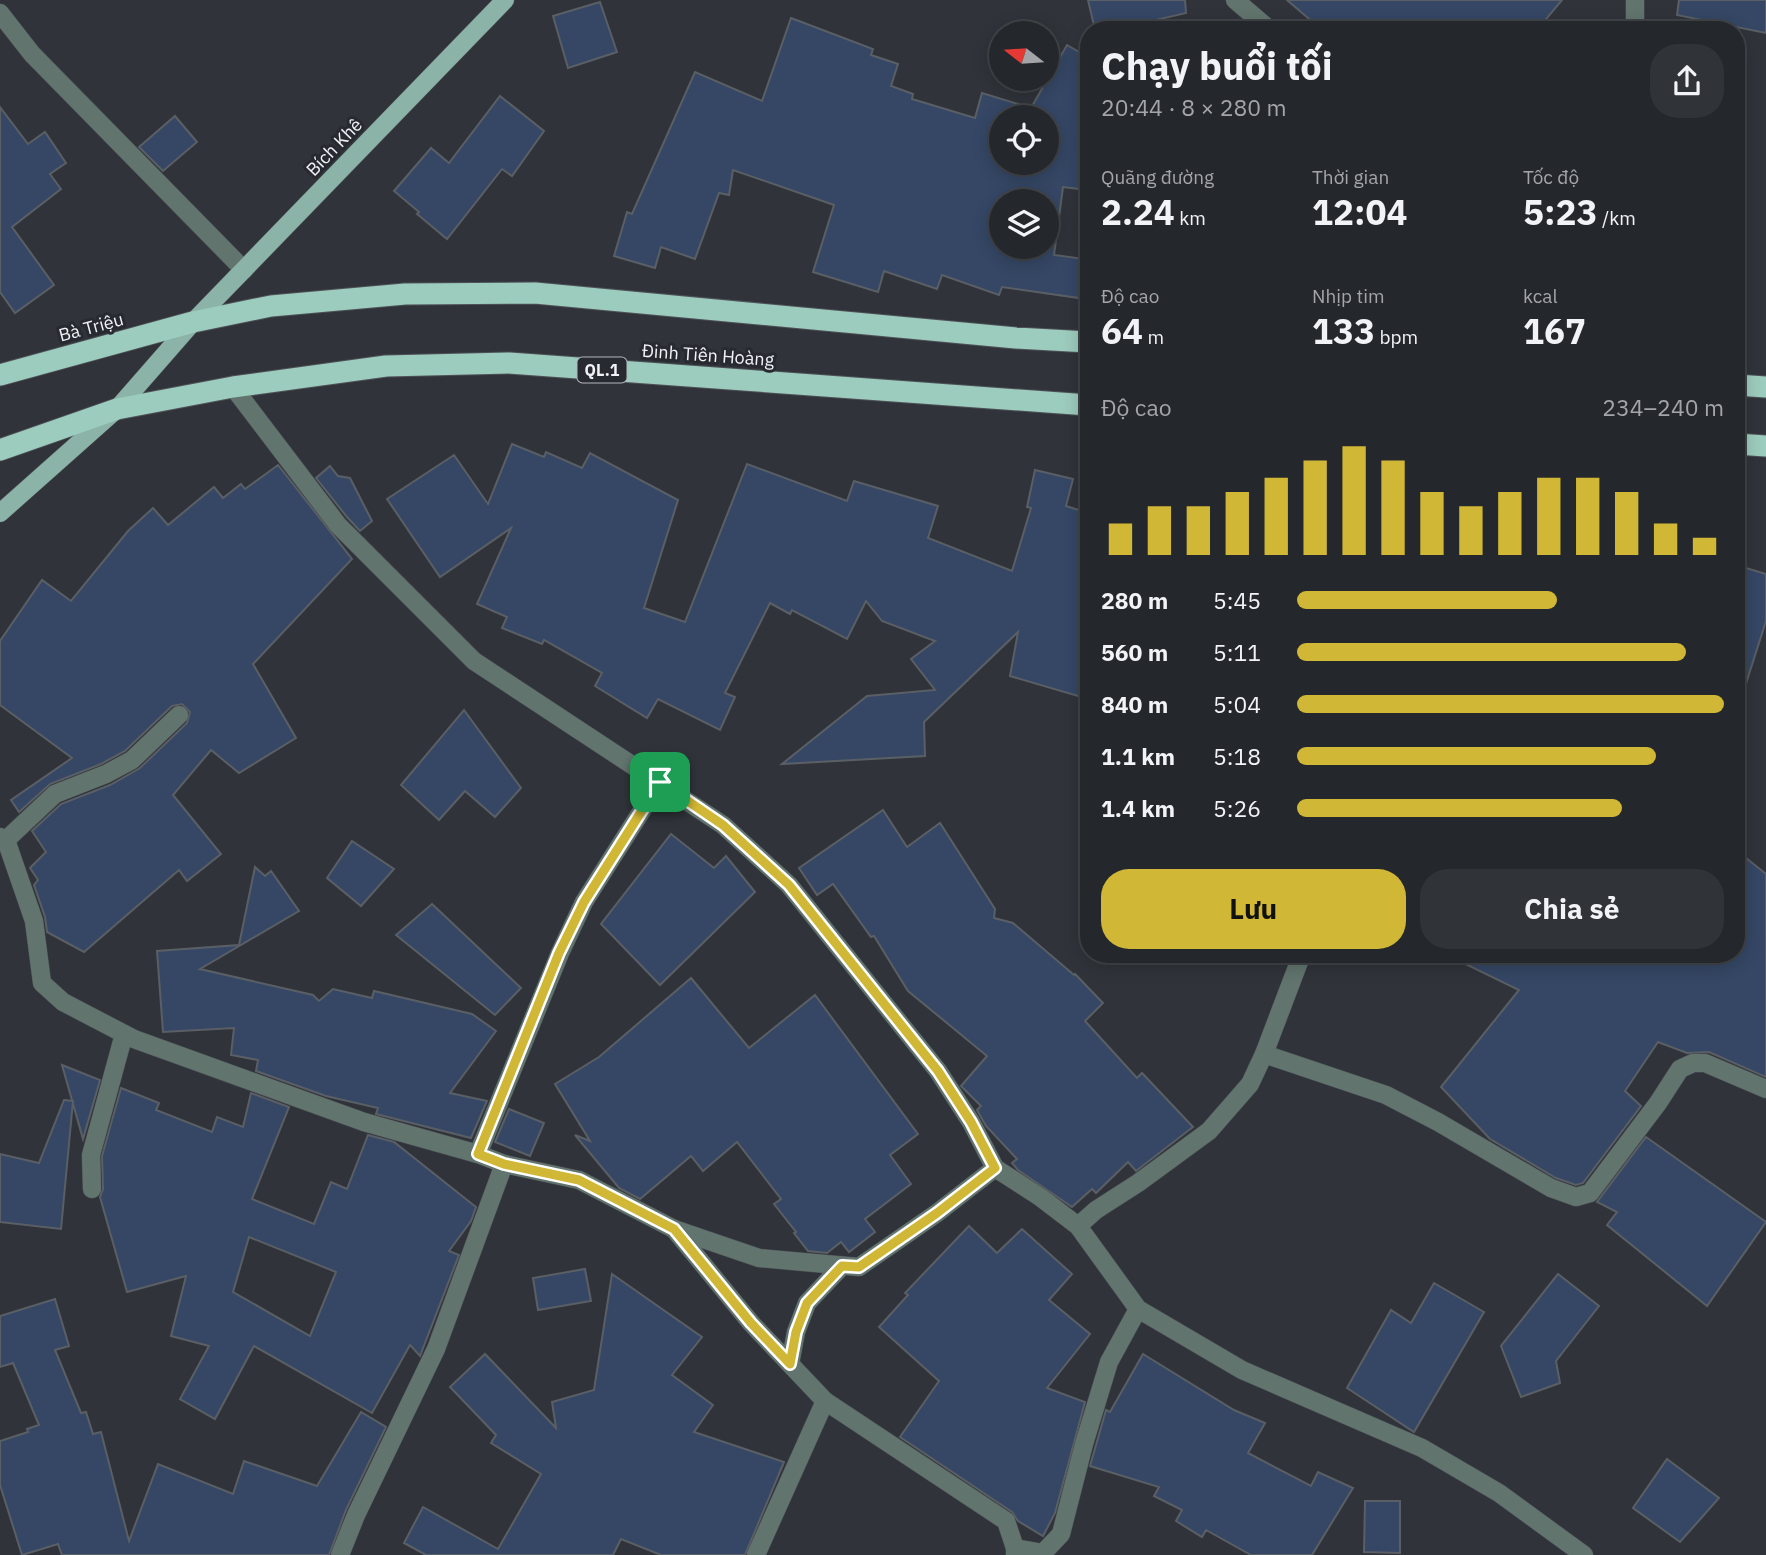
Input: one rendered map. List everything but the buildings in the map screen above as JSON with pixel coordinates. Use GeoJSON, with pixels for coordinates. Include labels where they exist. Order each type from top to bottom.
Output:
{"type":"FeatureCollection","features":[{"type":"Feature","properties":{"kind":"highway"},"geometry":{"type":"LineString","coordinates":[[193,322],[271,306],[405,294],[535,293],[1016,338],[1080,342]]}},
{"type":"Feature","properties":{"kind":"highway","name":"Bà Triệu"},"geometry":{"type":"LineString","coordinates":[[0,375],[193,322]]}},
{"type":"Feature","properties":{"kind":"highway","name":"Đinh Tiên Hoàng"},"geometry":{"type":"LineString","coordinates":[[117,409],[233,387],[386,366],[509,363],[1080,404]]}},
{"type":"Feature","properties":{"kind":"highway"},"geometry":{"type":"LineString","coordinates":[[1745,386],[1766,387]]}},
{"type":"Feature","properties":{"kind":"highway","name":"QL.1"},"geometry":{"type":"LineString","coordinates":[[0,450],[117,409]]}},
{"type":"Feature","properties":{"kind":"highway"},"geometry":{"type":"LineString","coordinates":[[1745,445],[1766,446]]}},
{"type":"Feature","properties":{"kind":"main road","name":"Bích Khê"},"geometry":{"type":"LineString","coordinates":[[0,513],[117,409],[193,322],[505,0]]}},
{"type":"Feature","properties":{"kind":"street"},"geometry":{"type":"LineString","coordinates":[[1235,0],[1260,21]]}},
{"type":"Feature","properties":{"kind":"street"},"geometry":{"type":"LineString","coordinates":[[1635,0],[1635,21]]}},
{"type":"Feature","properties":{"kind":"street"},"geometry":{"type":"LineString","coordinates":[[0,13],[32,54],[244,270]]}},
{"type":"Feature","properties":{"kind":"street"},"geometry":{"type":"LineString","coordinates":[[233,387],[338,525],[474,661],[723,825],[789,885],[938,1071],[971,1122],[995,1168],[1078,1226],[1138,1309],[1242,1370],[1422,1448],[1499,1493],[1584,1555]]}},
{"type":"Feature","properties":{"kind":"street"},"geometry":{"type":"LineString","coordinates":[[179,715],[132,760],[106,774],[55,794],[3,839],[34,921],[43,983],[63,1002],[134,1040],[364,1122],[478,1154],[504,1164],[579,1180],[674,1229],[759,1258],[859,1267],[937,1213],[995,1168]]}},
{"type":"Feature","properties":{"kind":"street"},"geometry":{"type":"LineString","coordinates":[[478,1154],[559,953],[584,902],[660,782]]}},
{"type":"Feature","properties":{"kind":"street"},"geometry":{"type":"LineString","coordinates":[[1078,1226],[1096,1210],[1209,1131],[1250,1084],[1299,963]]}},
{"type":"Feature","properties":{"kind":"street"},"geometry":{"type":"LineString","coordinates":[[92,1189],[91,1155],[124,1034]]}},
{"type":"Feature","properties":{"kind":"street"},"geometry":{"type":"LineString","coordinates":[[1264,1054],[1386,1095],[1552,1188],[1576,1197],[1590,1193],[1658,1103],[1680,1069],[1693,1063],[1704,1063],[1766,1089]]}},
{"type":"Feature","properties":{"kind":"street"},"geometry":{"type":"LineString","coordinates":[[340,1555],[356,1514],[436,1349],[504,1164]]}},
{"type":"Feature","properties":{"kind":"street"},"geometry":{"type":"LineString","coordinates":[[674,1229],[751,1323],[825,1401],[1006,1521],[1015,1552],[1043,1553],[1060,1534],[1109,1362],[1138,1309]]}},
{"type":"Feature","properties":{"kind":"street"},"geometry":{"type":"LineString","coordinates":[[790,1364],[796,1332],[807,1303],[842,1266]]}},
{"type":"Feature","properties":{"kind":"street"},"geometry":{"type":"LineString","coordinates":[[756,1555],[825,1401]]}},
{"type":"Feature","properties":{"kind":"route"},"geometry":{"type":"LineString","coordinates":[[660,782],[723,825],[789,885],[938,1071],[971,1122],[995,1168],[937,1213],[859,1267],[842,1266],[807,1303],[796,1332],[790,1364],[751,1323],[674,1229],[579,1180],[504,1164],[478,1154],[559,953],[584,902],[660,782]]}}]}
